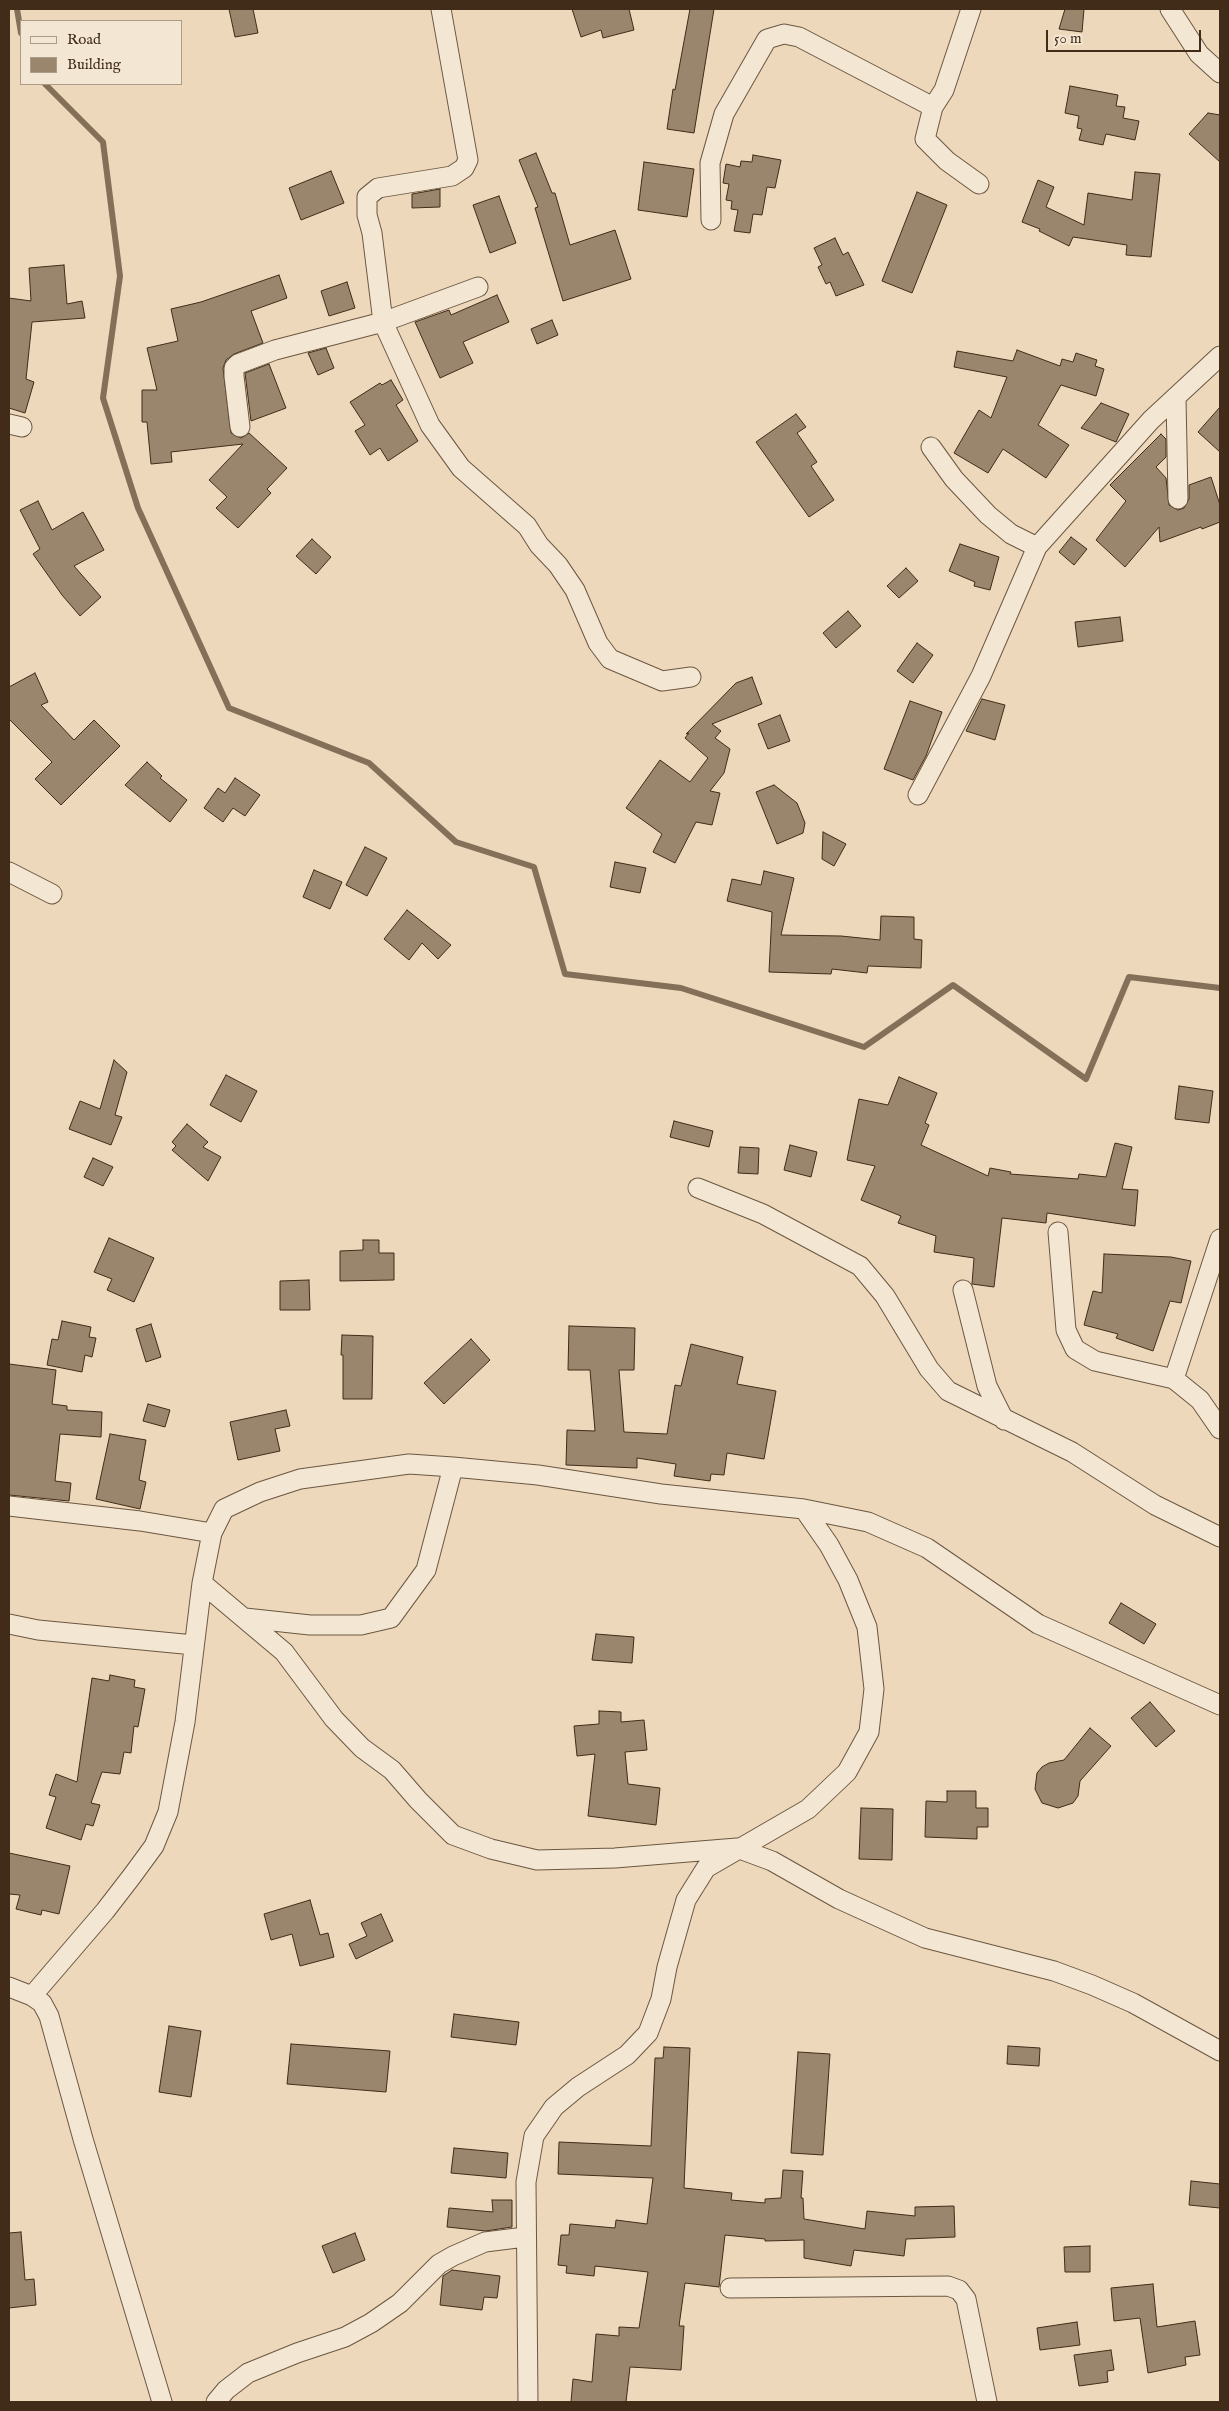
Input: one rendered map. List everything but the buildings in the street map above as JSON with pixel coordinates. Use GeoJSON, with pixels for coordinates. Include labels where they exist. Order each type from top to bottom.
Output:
{"type":"FeatureCollection","features":[{"type":"Feature","properties":{"kind":"street"},"geometry":{"type":"LineString","coordinates":[[442,9],[468,160],[464,168],[452,176],[378,188],[367,197],[367,215],[372,233],[383,322],[430,425],[461,468],[527,526],[539,544],[558,565],[575,590],[598,643],[610,659],[662,681],[691,677]]}},
{"type":"Feature","properties":{"kind":"street"},"geometry":{"type":"LineString","coordinates":[[971,9],[944,90],[933,107],[925,139],[947,161],[979,184]]}},
{"type":"Feature","properties":{"kind":"street"},"geometry":{"type":"LineString","coordinates":[[1170,9],[1199,54],[1220,73]]}},
{"type":"Feature","properties":{"kind":"street"},"geometry":{"type":"LineString","coordinates":[[711,220],[710,163],[724,114],[767,39],[784,34],[799,37],[933,107]]}},
{"type":"Feature","properties":{"kind":"street"},"geometry":{"type":"LineString","coordinates":[[240,427],[234,376],[234,368],[238,364],[275,350],[383,322],[478,287]]}},
{"type":"Feature","properties":{"kind":"street"},"geometry":{"type":"LineString","coordinates":[[918,796],[950,739],[981,676],[1037,547],[1151,420],[1220,356]]}},
{"type":"Feature","properties":{"kind":"street"},"geometry":{"type":"LineString","coordinates":[[1176,398],[1178,499]]}},
{"type":"Feature","properties":{"kind":"street"},"geometry":{"type":"LineString","coordinates":[[931,447],[954,479],[988,515],[1011,534],[1037,547]]}},
{"type":"Feature","properties":{"kind":"street"},"geometry":{"type":"LineString","coordinates":[[9,872],[52,894]]}},
{"type":"Feature","properties":{"kind":"street"},"geometry":{"type":"LineString","coordinates":[[698,1188],[763,1214],[860,1266],[885,1296],[929,1369],[948,1391],[1072,1452],[1155,1505],[1220,1537]]}},
{"type":"Feature","properties":{"kind":"street"},"geometry":{"type":"LineString","coordinates":[[1058,1232],[1066,1330],[1075,1349],[1095,1361],[1174,1379],[1200,1400],[1220,1428]]}},
{"type":"Feature","properties":{"kind":"street"},"geometry":{"type":"LineString","coordinates":[[1174,1379],[1220,1239]]}},
{"type":"Feature","properties":{"kind":"street"},"geometry":{"type":"LineString","coordinates":[[963,1290],[987,1386],[1004,1420]]}},
{"type":"Feature","properties":{"kind":"street"},"geometry":{"type":"LineString","coordinates":[[32,1996],[105,1911],[154,1846],[168,1812],[177,1771],[202,1583],[212,1533],[224,1510],[260,1492],[300,1479],[409,1464],[454,1467],[538,1475],[661,1494],[804,1509],[868,1522],[927,1548],[1038,1624],[1220,1705]]}},
{"type":"Feature","properties":{"kind":"street"},"geometry":{"type":"LineString","coordinates":[[245,1618],[310,1625],[362,1625],[392,1618],[426,1570],[454,1467]]}},
{"type":"Feature","properties":{"kind":"street"},"geometry":{"type":"LineString","coordinates":[[9,1506],[140,1521],[212,1533]]}},
{"type":"Feature","properties":{"kind":"street"},"geometry":{"type":"LineString","coordinates":[[528,2402],[526,2182],[534,2136],[554,2107],[578,2087],[627,2055],[648,2033],[662,1999],[668,1967],[686,1900],[706,1868],[737,1848],[808,1809],[847,1772],[869,1732],[874,1689],[867,1627],[848,1580],[829,1545],[804,1509]]}},
{"type":"Feature","properties":{"kind":"street"},"geometry":{"type":"LineString","coordinates":[[202,1583],[284,1652],[334,1719],[362,1748],[392,1770],[418,1800],[453,1835],[490,1849],[537,1860],[615,1858],[737,1848],[772,1861],[839,1898],[925,1938],[1054,1971],[1092,1985],[1133,2003],[1220,2051]]}},
{"type":"Feature","properties":{"kind":"street"},"geometry":{"type":"LineString","coordinates":[[9,1624],[38,1630],[194,1645]]}},
{"type":"Feature","properties":{"kind":"street"},"geometry":{"type":"LineString","coordinates":[[9,1987],[32,1996],[42,2003],[50,2016],[83,2139],[162,2402]]}},
{"type":"Feature","properties":{"kind":"street"},"geometry":{"type":"LineString","coordinates":[[216,2402],[226,2390],[248,2374],[297,2353],[344,2338],[371,2323],[400,2303],[439,2264],[453,2256],[485,2242],[526,2237]]}},
{"type":"Feature","properties":{"kind":"street"},"geometry":{"type":"LineString","coordinates":[[730,2288],[948,2286],[959,2290],[966,2298],[987,2402]]}},
{"type":"Feature","properties":{"kind":"waterway"},"geometry":{"type":"LineString","coordinates":[[17,9],[20,27]]}},
{"type":"Feature","properties":{"kind":"waterway"},"geometry":{"type":"LineString","coordinates":[[46,85],[103,142],[120,276],[103,398],[138,508],[229,708],[369,763],[456,842],[534,867],[565,974],[681,988],[864,1047],[953,985],[1086,1079],[1129,977],[1220,988]]}}]}
